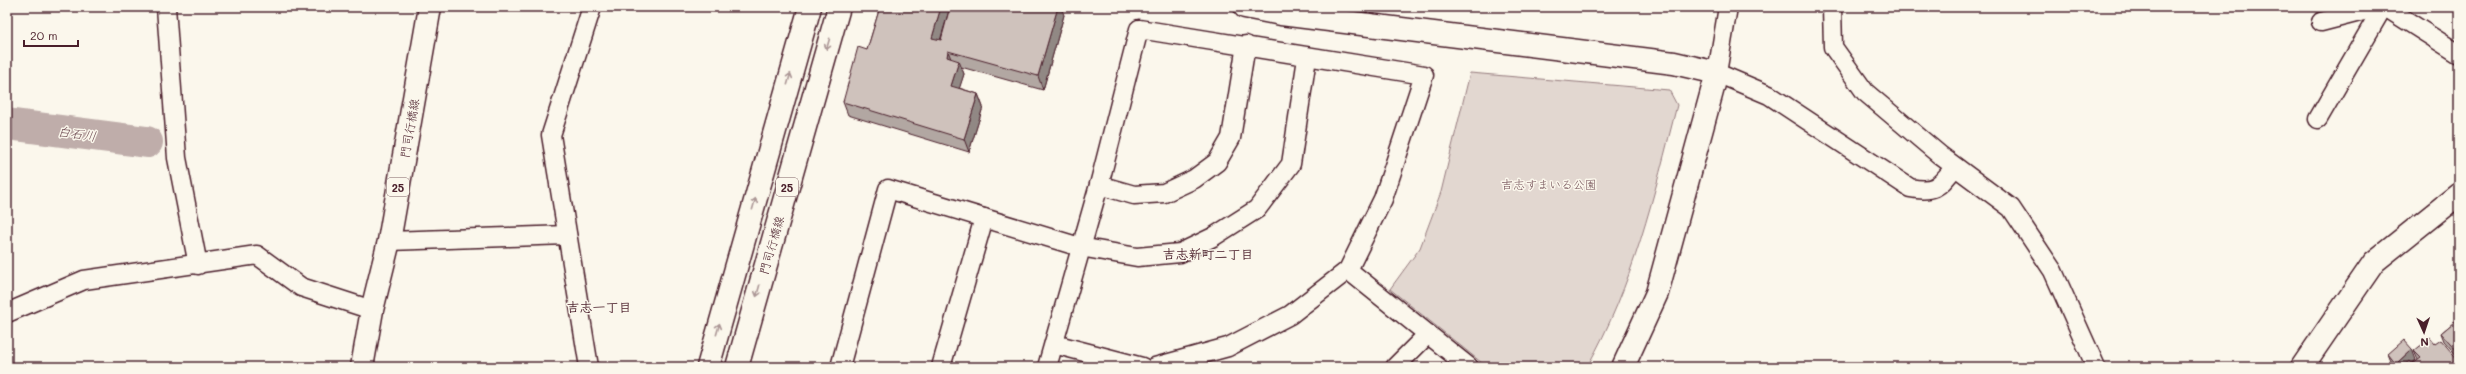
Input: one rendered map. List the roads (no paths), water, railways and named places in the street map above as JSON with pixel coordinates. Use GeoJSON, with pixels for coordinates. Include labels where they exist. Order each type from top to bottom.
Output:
{"type":"FeatureCollection","features":[{"type":"Feature","properties":{"kind":"main road","name":"門司行橋線"},"geometry":{"type":"LineString","coordinates":[[362,367],[372,310],[389,241],[430,7]]}},
{"type":"Feature","properties":{"kind":"main road","name":"25"},"geometry":{"type":"LineString","coordinates":[[708,367],[810,7]]}},
{"type":"Feature","properties":{"kind":"main road","name":"門司行橋線"},"geometry":{"type":"LineString","coordinates":[[737,367],[839,7]]}},
{"type":"Feature","properties":{"kind":"main road"},"geometry":{"type":"LineString","coordinates":[[1245,7],[1312,18],[1674,63],[1717,73],[1657,293],[1623,367]]}},
{"type":"Feature","properties":{"kind":"main road"},"geometry":{"type":"LineString","coordinates":[[2302,367],[2374,262],[2459,194]]}},
{"type":"Feature","properties":{"kind":"street"},"geometry":{"type":"LineString","coordinates":[[166,7],[176,158],[198,265]]}},
{"type":"Feature","properties":{"kind":"street"},"geometry":{"type":"LineString","coordinates":[[588,367],[552,135],[592,7]]}},
{"type":"Feature","properties":{"kind":"street"},"geometry":{"type":"LineString","coordinates":[[1728,7],[1717,73],[1769,95],[1910,188],[1927,192],[1939,186],[1955,167]]}},
{"type":"Feature","properties":{"kind":"street"},"geometry":{"type":"LineString","coordinates":[[1832,7],[1834,47],[1866,92],[1955,167],[2011,208],[2053,271],[2096,367]]}},
{"type":"Feature","properties":{"kind":"street"},"geometry":{"type":"LineString","coordinates":[[2321,22],[2379,7]]}},
{"type":"Feature","properties":{"kind":"street"},"geometry":{"type":"LineString","coordinates":[[2318,119],[2384,7],[2459,54]]}},
{"type":"Feature","properties":{"kind":"street"},"geometry":{"type":"LineString","coordinates":[[1047,367],[1080,247],[1099,185],[1139,30],[1246,45],[1307,58],[1424,75],[1384,199],[1348,270],[1290,316],[1228,347],[1155,367]]}},
{"type":"Feature","properties":{"kind":"street"},"geometry":{"type":"LineString","coordinates":[[1099,185],[1134,195],[1164,193],[1194,179],[1217,162],[1231,138],[1246,45]]}},
{"type":"Feature","properties":{"kind":"street"},"geometry":{"type":"LineString","coordinates":[[840,367],[888,189],[1080,247],[1137,257],[1180,253],[1213,237],[1257,209],[1291,164],[1307,58]]}},
{"type":"Feature","properties":{"kind":"street"},"geometry":{"type":"LineString","coordinates":[[941,367],[984,218]]}},
{"type":"Feature","properties":{"kind":"street"},"geometry":{"type":"LineString","coordinates":[[389,241],[567,235]]}},
{"type":"Feature","properties":{"kind":"street"},"geometry":{"type":"LineString","coordinates":[[7,313],[84,280],[198,265],[257,254],[301,288],[372,310]]}},
{"type":"Feature","properties":{"kind":"street"},"geometry":{"type":"LineString","coordinates":[[1348,270],[1469,367]]}},
{"type":"Feature","properties":{"kind":"street"},"geometry":{"type":"LineString","coordinates":[[1395,367],[1428,334]]}},
{"type":"Feature","properties":{"kind":"street"},"geometry":{"type":"LineString","coordinates":[[1054,344],[1142,367]]}},
{"type":"Feature","properties":{"kind":"waterway","name":"白石川"},"geometry":{"type":"LineString","coordinates":[[7,124],[147,142]]}},
{"type":"Feature","properties":{"kind":"district","name":"吉志新町二丁目"},"geometry":{"type":"Point","coordinates":[1208,253]}},
{"type":"Feature","properties":{"kind":"district","name":"吉志一丁目"},"geometry":{"type":"Point","coordinates":[599,306]}},
{"type":"Feature","properties":{"kind":"park label","name":"吉志すまいる公園"},"geometry":{"type":"Point","coordinates":[1549,184]}}]}
